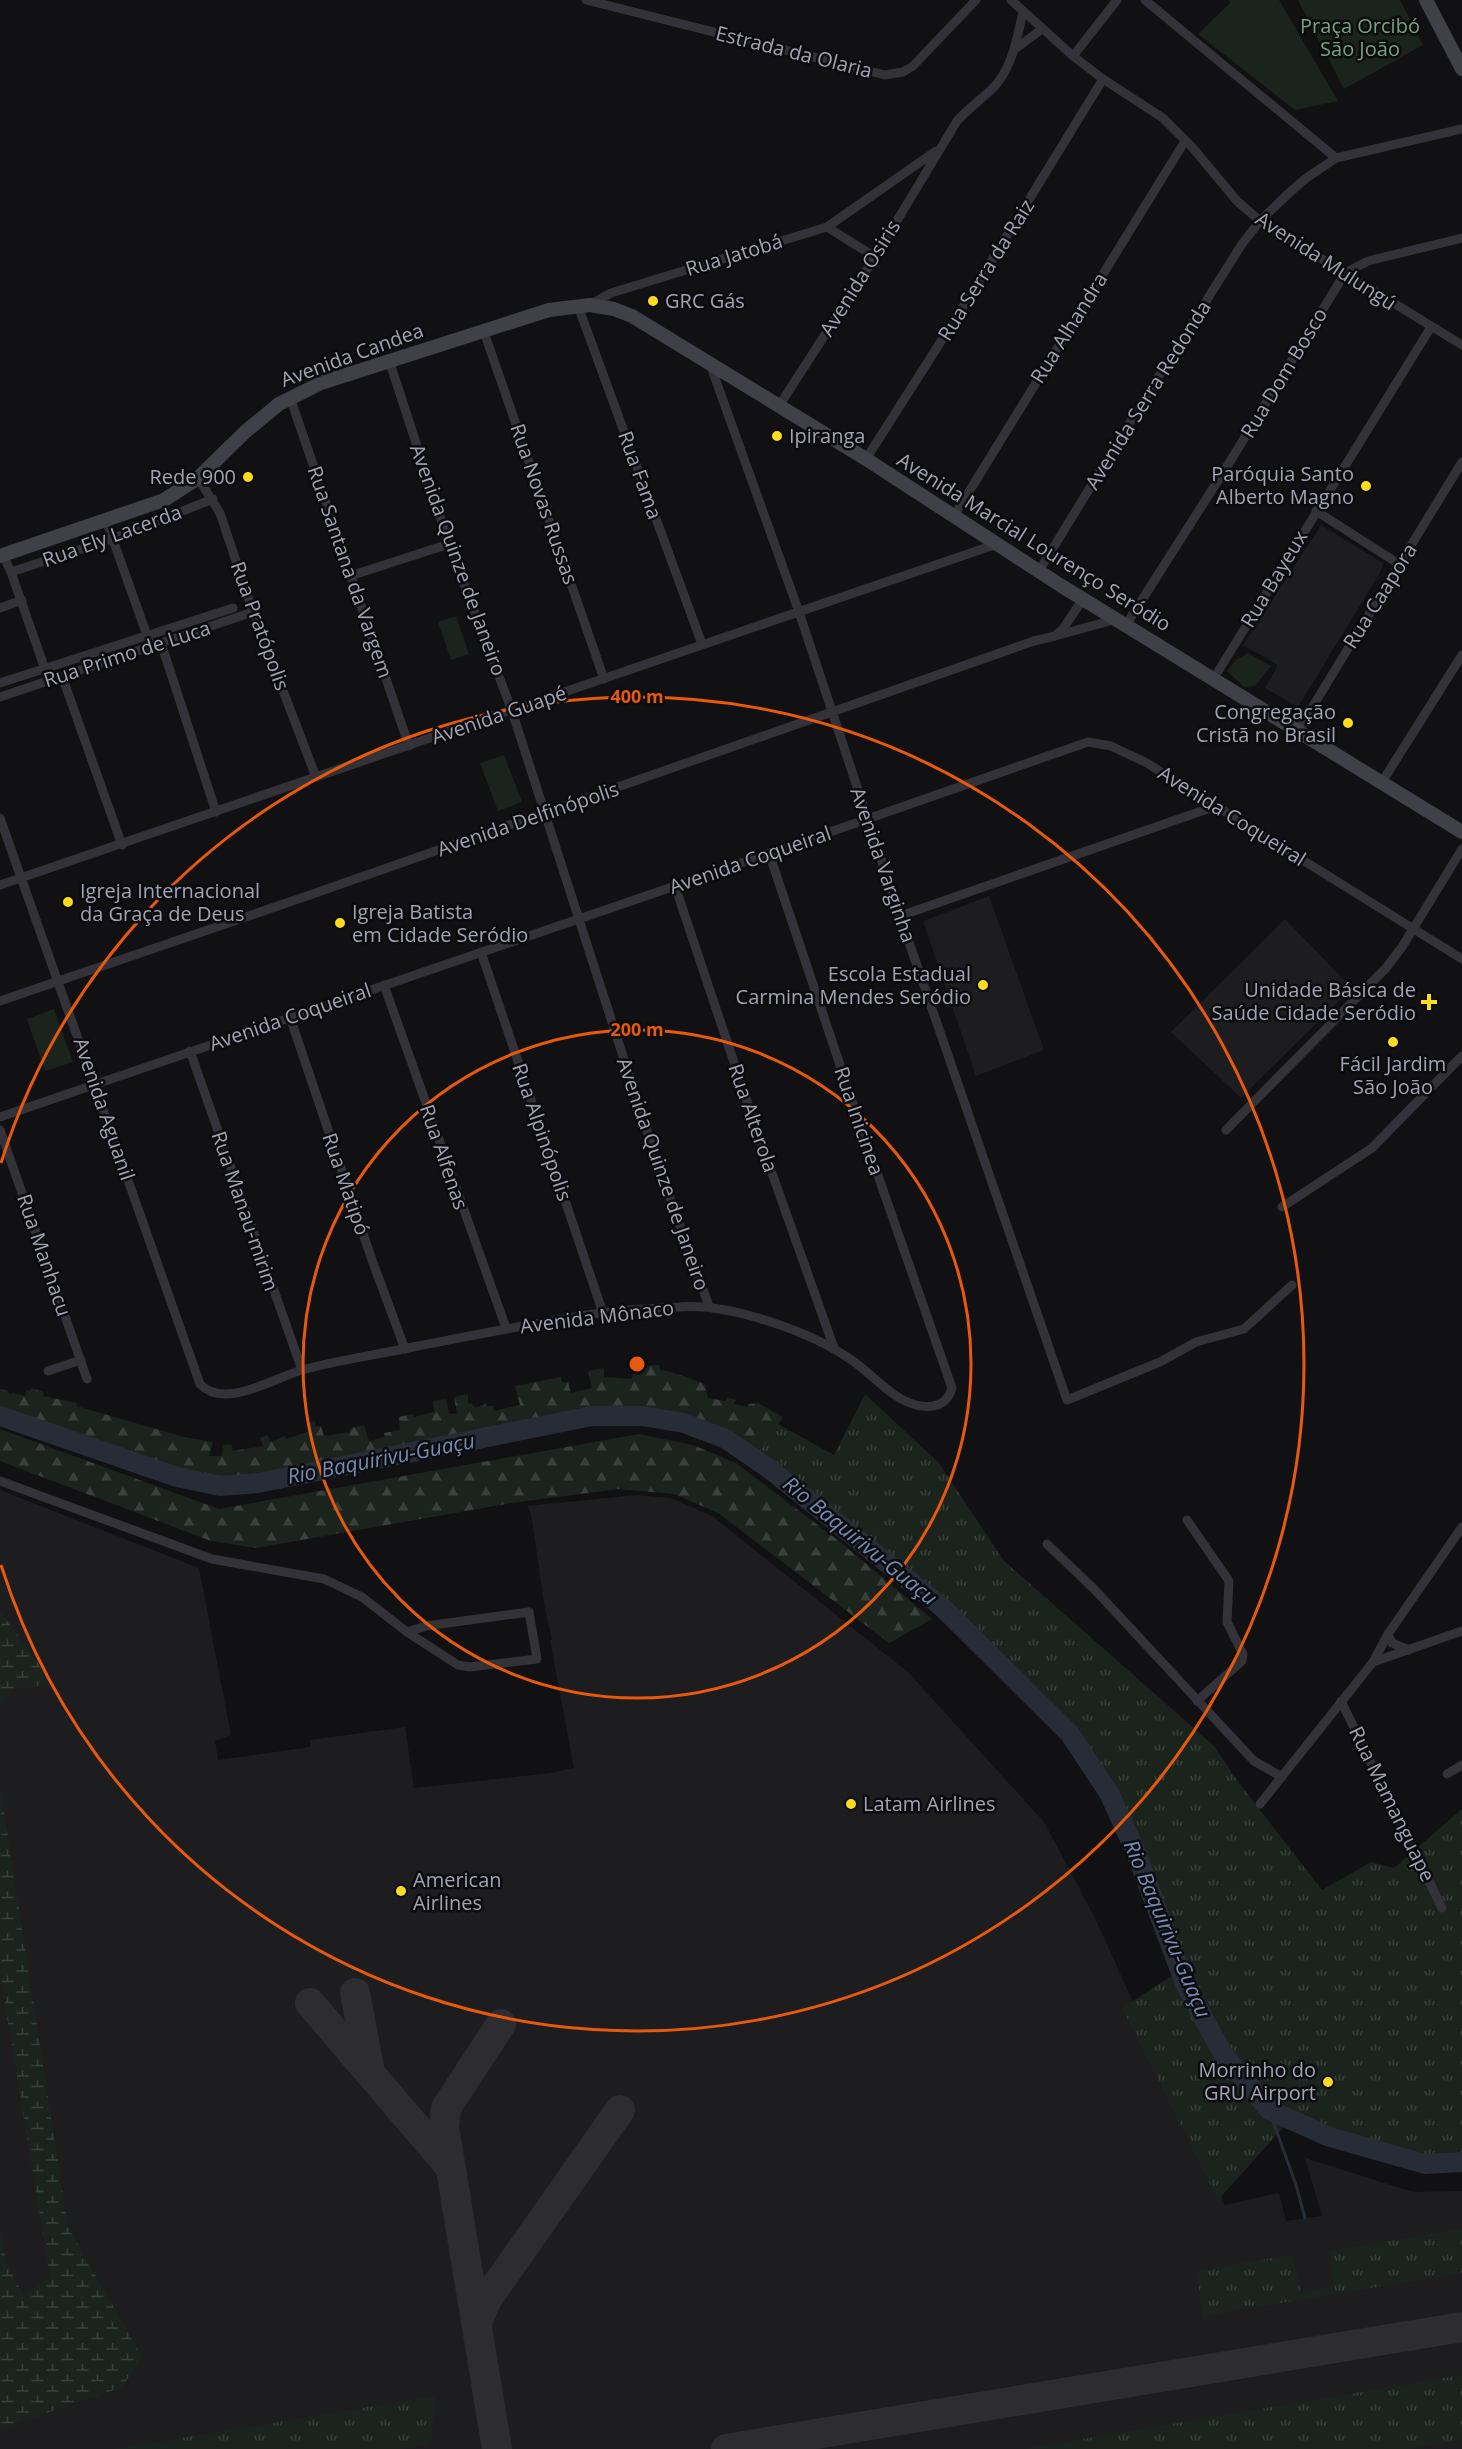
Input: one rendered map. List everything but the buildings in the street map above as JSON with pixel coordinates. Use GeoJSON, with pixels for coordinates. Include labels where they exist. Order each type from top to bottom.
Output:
{"type":"FeatureCollection","features":[{"type":"Feature","properties":{"kind":"main road"},"geometry":{"type":"LineString","coordinates":[[1426,0],[1462,69]]}},
{"type":"Feature","properties":{"kind":"main road","name":"Avenida Marcial Lourenço Seródio"},"geometry":{"type":"LineString","coordinates":[[584,306],[623,311],[866,459],[1083,599],[1299,729],[1462,832]]}},
{"type":"Feature","properties":{"kind":"main road","name":"Avenida Candea"},"geometry":{"type":"LineString","coordinates":[[2,555],[164,500],[198,478],[262,417],[290,397],[321,383],[483,329],[549,310],[584,306]]}},
{"type":"Feature","properties":{"kind":"street","name":"Estrada da Olaria"},"geometry":{"type":"LineString","coordinates":[[586,0],[885,75],[903,72],[913,66],[976,0]]}},
{"type":"Feature","properties":{"kind":"street","name":"Avenida Mulungú"},"geometry":{"type":"LineString","coordinates":[[1011,0],[1073,56],[1103,79],[1163,118],[1206,162],[1237,201],[1260,221],[1431,327],[1460,342]]}},
{"type":"Feature","properties":{"kind":"street"},"geometry":{"type":"LineString","coordinates":[[1073,56],[1117,0]]}},
{"type":"Feature","properties":{"kind":"street"},"geometry":{"type":"LineString","coordinates":[[1145,0],[1336,158],[1462,129]]}},
{"type":"Feature","properties":{"kind":"street","name":"Avenida Osiris"},"geometry":{"type":"LineString","coordinates":[[779,406],[875,256],[939,148],[968,109],[993,88],[1001,78],[1015,49],[1023,12]]}},
{"type":"Feature","properties":{"kind":"street","name":"Avenida Osiris"},"geometry":{"type":"LineString","coordinates":[[1015,49],[1042,29]]}},
{"type":"Feature","properties":{"kind":"street","name":"Rua Serra da Raiz"},"geometry":{"type":"LineString","coordinates":[[866,459],[968,299],[1103,79]]}},
{"type":"Feature","properties":{"kind":"street","name":"Rua Alhandra"},"geometry":{"type":"LineString","coordinates":[[954,516],[1185,141]]}},
{"type":"Feature","properties":{"kind":"street","name":"Avenida Osiris"},"geometry":{"type":"LineString","coordinates":[[827,227],[939,148]]}},
{"type":"Feature","properties":{"kind":"street","name":"Avenida Serra Redonda"},"geometry":{"type":"LineString","coordinates":[[1039,571],[1242,244],[1260,221],[1305,179],[1336,158]]}},
{"type":"Feature","properties":{"kind":"street"},"geometry":{"type":"LineString","coordinates":[[827,227],[875,256]]}},
{"type":"Feature","properties":{"kind":"street","name":"Rua Jatobá"},"geometry":{"type":"LineString","coordinates":[[584,306],[611,293],[827,227]]}},
{"type":"Feature","properties":{"kind":"street"},"geometry":{"type":"LineString","coordinates":[[1345,273],[1368,261],[1462,238]]}},
{"type":"Feature","properties":{"kind":"street","name":"Rua Dom Bosco"},"geometry":{"type":"LineString","coordinates":[[1121,622],[1231,460],[1345,273]]}},
{"type":"Feature","properties":{"kind":"street","name":"Rua Fama"},"geometry":{"type":"LineString","coordinates":[[584,306],[702,644]]}},
{"type":"Feature","properties":{"kind":"street","name":"Rua Bayeux"},"geometry":{"type":"LineString","coordinates":[[1214,678],[1431,327]]}},
{"type":"Feature","properties":{"kind":"street","name":"Rua Novas Russas"},"geometry":{"type":"LineString","coordinates":[[483,329],[604,679]]}},
{"type":"Feature","properties":{"kind":"street","name":"Avenida Quinze de Janeiro"},"geometry":{"type":"LineString","coordinates":[[389,360],[449,544],[512,711],[657,1162],[709,1306]]}},
{"type":"Feature","properties":{"kind":"street","name":"Avenida Varginha"},"geometry":{"type":"LineString","coordinates":[[710,364],[799,612],[900,916],[1067,1400],[1160,1362],[1196,1342],[1244,1329],[1292,1285]]}},
{"type":"Feature","properties":{"kind":"street","name":"Rua Santana da Vargem"},"geometry":{"type":"LineString","coordinates":[[290,397],[409,746]]}},
{"type":"Feature","properties":{"kind":"street","name":"Rua Caapora"},"geometry":{"type":"LineString","coordinates":[[1299,729],[1462,462]]}},
{"type":"Feature","properties":{"kind":"street","name":"Rua Pratópolis"},"geometry":{"type":"LineString","coordinates":[[198,478],[220,513],[253,612],[316,777]]}},
{"type":"Feature","properties":{"kind":"street","name":"Rua Ely Lacerda"},"geometry":{"type":"LineString","coordinates":[[11,572],[112,539],[213,500]]}},
{"type":"Feature","properties":{"kind":"street"},"geometry":{"type":"LineString","coordinates":[[1316,511],[1399,564]]}},
{"type":"Feature","properties":{"kind":"street"},"geometry":{"type":"LineString","coordinates":[[106,520],[147,635],[156,645],[216,812]]}},
{"type":"Feature","properties":{"kind":"street"},"geometry":{"type":"LineString","coordinates":[[352,575],[449,544]]}},
{"type":"Feature","properties":{"kind":"street","name":"Avenida Guapé"},"geometry":{"type":"LineString","coordinates":[[0,885],[997,544]]}},
{"type":"Feature","properties":{"kind":"street"},"geometry":{"type":"LineString","coordinates":[[2,555],[22,600],[49,680]]}},
{"type":"Feature","properties":{"kind":"street"},"geometry":{"type":"LineString","coordinates":[[1055,636],[1068,622],[1083,599]]}},
{"type":"Feature","properties":{"kind":"street"},"geometry":{"type":"LineString","coordinates":[[0,608],[22,600]]}},
{"type":"Feature","properties":{"kind":"street"},"geometry":{"type":"LineString","coordinates":[[0,683],[233,608]]}},
{"type":"Feature","properties":{"kind":"street","name":"Rua Primo de Luca"},"geometry":{"type":"LineString","coordinates":[[0,696],[253,612]]}},
{"type":"Feature","properties":{"kind":"street","name":"Avenida Delfinópolis"},"geometry":{"type":"LineString","coordinates":[[0,1001],[833,713],[1034,641],[1121,622]]}},
{"type":"Feature","properties":{"kind":"street"},"geometry":{"type":"LineString","coordinates":[[1383,782],[1462,655]]}},
{"type":"Feature","properties":{"kind":"street"},"geometry":{"type":"LineString","coordinates":[[62,676],[122,845]]}},
{"type":"Feature","properties":{"kind":"street","name":"Avenida Coqueiral"},"geometry":{"type":"LineString","coordinates":[[0,1117],[578,920],[1088,742],[1125,751],[1462,959]]}},
{"type":"Feature","properties":{"kind":"street"},"geometry":{"type":"LineString","coordinates":[[900,916],[1216,806]]}},
{"type":"Feature","properties":{"kind":"street","name":"Avenida Aguanil"},"geometry":{"type":"LineString","coordinates":[[0,818],[201,1384],[215,1395]]}},
{"type":"Feature","properties":{"kind":"street"},"geometry":{"type":"LineString","coordinates":[[1226,1130],[1386,968],[1414,930],[1462,849]]}},
{"type":"Feature","properties":{"kind":"street","name":"Rua Inicinea"},"geometry":{"type":"LineString","coordinates":[[769,854],[952,1388]]}},
{"type":"Feature","properties":{"kind":"street","name":"Rua Alterola"},"geometry":{"type":"LineString","coordinates":[[675,886],[756,1128],[834,1348]]}},
{"type":"Feature","properties":{"kind":"street","name":"Rua Alpinópolis"},"geometry":{"type":"LineString","coordinates":[[481,952],[603,1313]]}},
{"type":"Feature","properties":{"kind":"street","name":"Rua Alfenas"},"geometry":{"type":"LineString","coordinates":[[384,985],[506,1328]]}},
{"type":"Feature","properties":{"kind":"street","name":"Rua Matipó"},"geometry":{"type":"LineString","coordinates":[[290,1017],[372,1260],[405,1349]]}},
{"type":"Feature","properties":{"kind":"street","name":"Rua Manau-mirim"},"geometry":{"type":"LineString","coordinates":[[190,1051],[302,1370]]}},
{"type":"Feature","properties":{"kind":"street"},"geometry":{"type":"LineString","coordinates":[[1282,1207],[1372,1148],[1462,1056]]}},
{"type":"Feature","properties":{"kind":"street","name":"Rua Manhacu"},"geometry":{"type":"LineString","coordinates":[[0,1130],[87,1379]]}},
{"type":"Feature","properties":{"kind":"street","name":"Avenida Mônaco"},"geometry":{"type":"LineString","coordinates":[[215,1395],[238,1393],[302,1370],[506,1328],[603,1313],[689,1306],[709,1306],[777,1325],[834,1348],[904,1400],[915,1405],[928,1407],[939,1405],[946,1401],[952,1388]]}},
{"type":"Feature","properties":{"kind":"street"},"geometry":{"type":"LineString","coordinates":[[48,1371],[81,1360]]}},
{"type":"Feature","properties":{"kind":"street"},"geometry":{"type":"LineString","coordinates":[[0,1481],[212,1559],[324,1579],[362,1597],[407,1632],[458,1665],[470,1667],[537,1659],[529,1612],[426,1626],[407,1632]]}},
{"type":"Feature","properties":{"kind":"street"},"geometry":{"type":"LineString","coordinates":[[1187,1520],[1230,1581],[1227,1622],[1243,1654],[1242,1661],[1197,1701]]}},
{"type":"Feature","properties":{"kind":"street"},"geometry":{"type":"LineString","coordinates":[[1260,1804],[1373,1662],[1388,1634],[1462,1527]]}},
{"type":"Feature","properties":{"kind":"street"},"geometry":{"type":"LineString","coordinates":[[1047,1544],[1095,1590],[1254,1761],[1282,1777]]}},
{"type":"Feature","properties":{"kind":"street"},"geometry":{"type":"LineString","coordinates":[[1373,1662],[1462,1631]]}},
{"type":"Feature","properties":{"kind":"street"},"geometry":{"type":"LineString","coordinates":[[1388,1634],[1392,1642],[1409,1650]]}},
{"type":"Feature","properties":{"kind":"street","name":"Rua Mamanguape"},"geometry":{"type":"LineString","coordinates":[[1341,1701],[1442,1908]]}},
{"type":"Feature","properties":{"kind":"street"},"geometry":{"type":"LineString","coordinates":[[1447,1774],[1462,1765]]}},
{"type":"Feature","properties":{"kind":"shaded area"},"geometry":{"type":"Polygon","coordinates":[[[1321,525],[1383,563],[1381,571],[1298,707],[1265,688],[1278,665],[1243,645],[1321,525]]]}},
{"type":"Feature","properties":{"kind":"shaded area","name":"Escola Estadual Carmina Mendes Seródio"},"geometry":{"type":"Polygon","coordinates":[[[989,896],[1044,1050],[976,1076],[923,921],[989,896]]]}},
{"type":"Feature","properties":{"kind":"shaded area"},"geometry":{"type":"Polygon","coordinates":[[[1285,919],[1352,988],[1241,1098],[1171,1032],[1285,919]]]}},
{"type":"Feature","properties":{"kind":"shaded area"},"geometry":{"type":"Polygon","coordinates":[[[0,1490],[199,1568],[231,1735],[215,1741],[218,1760],[310,1747],[310,1740],[405,1727],[414,1788],[551,1773],[574,1768],[550,1641],[552,1639],[545,1609],[531,1514],[527,1506],[636,1495],[671,1498],[712,1516],[908,1672],[1044,1822],[1095,1918],[1225,2205],[1279,2193],[1286,2221],[1322,2216],[1305,2158],[1413,2192],[1462,2191],[1462,2449],[0,2449],[0,1490]]]}},
{"type":"Feature","properties":{"kind":"green space"},"geometry":{"type":"Polygon","coordinates":[[[1229,0],[1279,0],[1338,101],[1295,110],[1198,34],[1230,3],[1229,0]]]}},
{"type":"Feature","properties":{"kind":"green space","name":"Praça Orcibó São João"},"geometry":{"type":"Polygon","coordinates":[[[1298,0],[1400,0],[1423,45],[1344,89],[1298,0]]]}},
{"type":"Feature","properties":{"kind":"green space"},"geometry":{"type":"Polygon","coordinates":[[[456,616],[469,654],[451,660],[438,622],[456,616]]]}},
{"type":"Feature","properties":{"kind":"green space"},"geometry":{"type":"Polygon","coordinates":[[[1248,653],[1271,666],[1255,686],[1244,687],[1227,671],[1237,659],[1248,653]]]}},
{"type":"Feature","properties":{"kind":"green space"},"geometry":{"type":"Polygon","coordinates":[[[504,755],[522,802],[498,811],[480,763],[504,755]]]}},
{"type":"Feature","properties":{"kind":"green space"},"geometry":{"type":"Polygon","coordinates":[[[54,1009],[73,1062],[45,1071],[27,1019],[54,1009]]]}},
{"type":"Feature","properties":{"kind":"green space"},"geometry":{"type":"Polygon","coordinates":[[[659,1365],[660,1370],[705,1384],[708,1398],[725,1401],[727,1397],[736,1400],[734,1404],[747,1407],[749,1404],[758,1403],[783,1417],[759,1454],[724,1429],[684,1417],[591,1410],[366,1454],[315,1469],[263,1476],[189,1476],[111,1451],[0,1407],[0,1389],[8,1391],[9,1394],[25,1396],[27,1390],[30,1391],[31,1388],[44,1392],[43,1396],[77,1403],[76,1406],[184,1437],[213,1442],[209,1456],[222,1456],[223,1445],[231,1444],[233,1451],[263,1446],[260,1438],[267,1435],[271,1442],[285,1436],[286,1439],[310,1431],[308,1423],[315,1421],[316,1427],[321,1426],[324,1436],[350,1432],[350,1428],[364,1425],[369,1441],[385,1437],[384,1433],[400,1430],[399,1417],[413,1414],[414,1417],[434,1412],[433,1401],[446,1399],[449,1414],[457,1413],[454,1397],[468,1394],[468,1403],[475,1408],[486,1404],[486,1406],[493,1406],[494,1411],[520,1405],[515,1386],[561,1377],[562,1382],[568,1382],[571,1393],[592,1388],[588,1371],[604,1368],[604,1377],[632,1379],[633,1374],[640,1374],[640,1366],[659,1365]]]}},
{"type":"Feature","properties":{"kind":"green space"},"geometry":{"type":"Polygon","coordinates":[[[865,1394],[939,1463],[1004,1561],[1214,1746],[1239,1783],[1322,1890],[1371,1862],[1394,1868],[1462,1809],[1462,2161],[1422,2162],[1399,2158],[1351,2144],[1290,2120],[1218,2200],[1122,2008],[1181,1970],[1109,1793],[1028,1680],[905,1577],[755,1459],[778,1424],[834,1455],[865,1394]]]}},
{"type":"Feature","properties":{"kind":"green space"},"geometry":{"type":"Polygon","coordinates":[[[0,1429],[219,1509],[639,1434],[693,1445],[736,1463],[839,1541],[932,1619],[889,1643],[718,1513],[674,1494],[618,1489],[511,1503],[256,1548],[211,1541],[0,1461],[0,1429]]]}},
{"type":"Feature","properties":{"kind":"green space"},"geometry":{"type":"Polygon","coordinates":[[[0,1611],[53,1684],[14,1689],[0,1706],[0,1611]]]}},
{"type":"Feature","properties":{"kind":"green space"},"geometry":{"type":"Polygon","coordinates":[[[0,1786],[68,2227],[142,2357],[122,2387],[0,2429],[0,2227],[6,2263],[24,2296],[50,2277],[0,1973],[0,1786]]]}},
{"type":"Feature","properties":{"kind":"green space"},"geometry":{"type":"Polygon","coordinates":[[[1462,2229],[1462,2273],[1202,2316],[1197,2271],[1292,2255],[1301,2293],[1334,2286],[1329,2251],[1462,2229]]]}},
{"type":"Feature","properties":{"kind":"green space"},"geometry":{"type":"Polygon","coordinates":[[[1462,2375],[1462,2440],[1407,2449],[1024,2449],[1462,2375]]]}},
{"type":"Feature","properties":{"kind":"green space"},"geometry":{"type":"Polygon","coordinates":[[[435,2396],[431,2444],[403,2449],[114,2449],[435,2396]]]}},
{"type":"Feature","properties":{"kind":"waterway","name":"Rio Baquirivu-Guaçu"},"geometry":{"type":"LineString","coordinates":[[0,1416],[177,1477],[220,1486],[258,1483],[592,1416],[642,1416],[684,1423],[726,1439],[771,1470],[942,1607],[1070,1734],[1109,1793],[1135,1850],[1186,1986],[1222,2052],[1269,2110],[1330,2137],[1425,2164],[1462,2162]]}},
{"type":"Feature","properties":{"kind":"waterway"},"geometry":{"type":"LineString","coordinates":[[1269,2110],[1296,2185],[1305,2218]]}},
{"type":"Feature","properties":{"kind":"taxiway"},"geometry":{"type":"LineString","coordinates":[[355,1993],[370,2072]]}},
{"type":"Feature","properties":{"kind":"taxiway"},"geometry":{"type":"LineString","coordinates":[[310,2003],[451,2168]]}},
{"type":"Feature","properties":{"kind":"taxiway"},"geometry":{"type":"LineString","coordinates":[[497,2449],[444,2127],[446,2108],[501,2024]]}},
{"type":"Feature","properties":{"kind":"taxiway"},"geometry":{"type":"LineString","coordinates":[[477,2323],[487,2299],[620,2110]]}},
{"type":"Feature","properties":{"kind":"taxiway"},"geometry":{"type":"LineString","coordinates":[[726,2449],[1462,2327]]}},
{"type":"Feature","properties":{"kind":"place","name":"GRC Gás"},"geometry":{"type":"Point","coordinates":[653,301]}},
{"type":"Feature","properties":{"kind":"place","name":"Ipiranga"},"geometry":{"type":"Point","coordinates":[777,436]}},
{"type":"Feature","properties":{"kind":"place","name":"Rede 900"},"geometry":{"type":"Point","coordinates":[248,477]}},
{"type":"Feature","properties":{"kind":"place","name":"Paróquia Santo Alberto Magno"},"geometry":{"type":"Point","coordinates":[1366,486]}},
{"type":"Feature","properties":{"kind":"place","name":"Congregação Cristã no Brasil"},"geometry":{"type":"Point","coordinates":[1348,723]}},
{"type":"Feature","properties":{"kind":"place","name":"Igreja Internacional da Graça de Deus"},"geometry":{"type":"Point","coordinates":[68,902]}},
{"type":"Feature","properties":{"kind":"place","name":"Igreja Batista em Cidade Seródio"},"geometry":{"type":"Point","coordinates":[340,923]}},
{"type":"Feature","properties":{"kind":"place","name":"Escola Estadual Carmina Mendes Seródio"},"geometry":{"type":"Point","coordinates":[983,985]}},
{"type":"Feature","properties":{"kind":"place","name":"Unidade Básica de Saúde Cidade Seródio"},"geometry":{"type":"Point","coordinates":[1429,1002]}},
{"type":"Feature","properties":{"kind":"place","name":"Fácil Jardim São João"},"geometry":{"type":"Point","coordinates":[1393,1042]}},
{"type":"Feature","properties":{"kind":"place","name":"Latam Airlines"},"geometry":{"type":"Point","coordinates":[851,1804]}},
{"type":"Feature","properties":{"kind":"place","name":"American Airlines"},"geometry":{"type":"Point","coordinates":[401,1891]}},
{"type":"Feature","properties":{"kind":"place","name":"Morrinho do GRU Airport"},"geometry":{"type":"Point","coordinates":[1328,2082]}}]}
